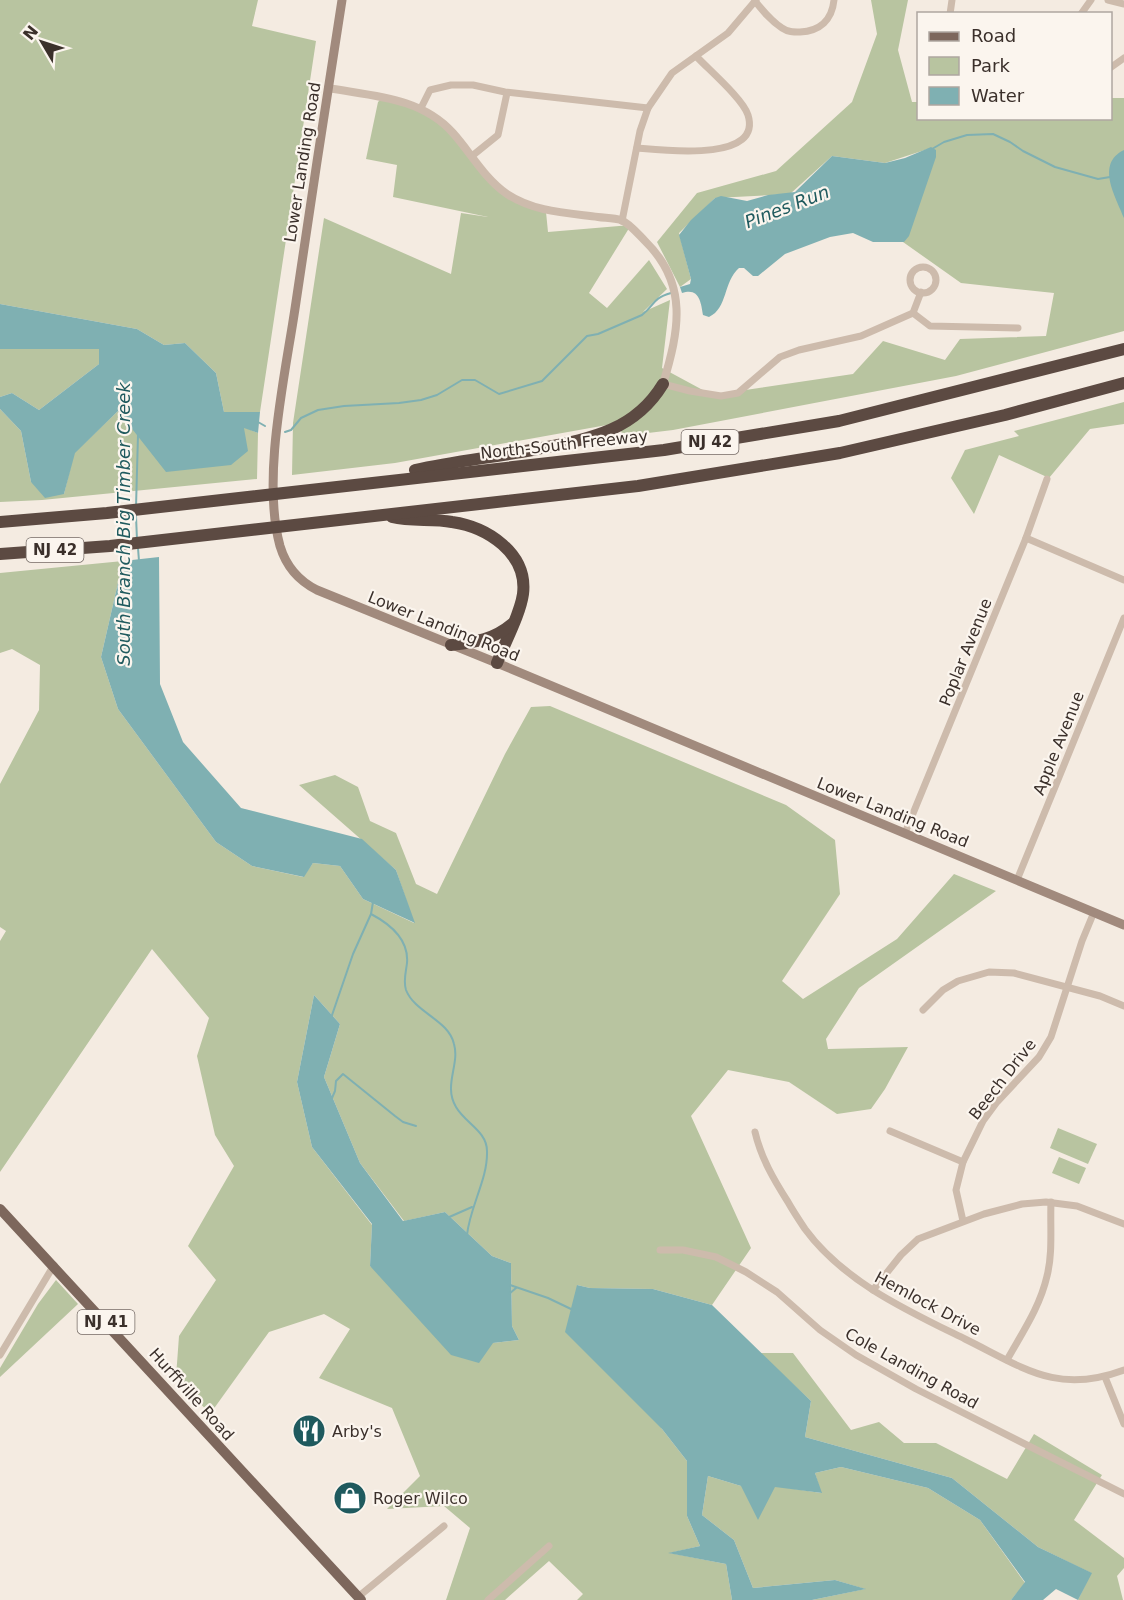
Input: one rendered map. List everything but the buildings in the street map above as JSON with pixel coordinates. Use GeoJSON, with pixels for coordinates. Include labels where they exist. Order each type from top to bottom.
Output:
{"type":"FeatureCollection","features":[{"type":"Feature","properties":{"kind":"highway","name":"North-South Freeway"},"geometry":{"type":"LineString","coordinates":[[0,522],[107,513],[664,450],[839,422],[1124,349]]}},
{"type":"Feature","properties":{"kind":"highway","name":"NJ 42"},"geometry":{"type":"LineString","coordinates":[[0,554],[110,546],[638,486],[840,453],[1005,415],[1124,383]]}},
{"type":"Feature","properties":{"kind":"highway"},"geometry":{"type":"LineString","coordinates":[[364,484],[419,469],[522,452],[600,435],[623,424],[644,409],[663,384]]}},
{"type":"Feature","properties":{"kind":"highway"},"geometry":{"type":"LineString","coordinates":[[382,515],[409,521],[456,522],[481,530],[498,541],[513,556],[522,581],[521,601],[497,663]]}},
{"type":"Feature","properties":{"kind":"highway"},"geometry":{"type":"LineString","coordinates":[[451,645],[486,640],[513,623]]}},
{"type":"Feature","properties":{"kind":"main road","name":"Lower Landing Road"},"geometry":{"type":"LineString","coordinates":[[342,0],[278,418],[274,512],[281,547],[288,565],[310,587],[1124,925]]}},
{"type":"Feature","properties":{"kind":"main road","name":"Hurffville Road"},"geometry":{"type":"LineString","coordinates":[[0,1209],[54,1265],[359,1599]]}},
{"type":"Feature","properties":{"kind":"street"},"geometry":{"type":"LineString","coordinates":[[622,220],[640,131],[648,108],[672,74],[728,33],[755,0],[770,19],[791,32],[812,31],[824,25],[831,14],[834,0]]}},
{"type":"Feature","properties":{"kind":"street"},"geometry":{"type":"LineString","coordinates":[[1083,12],[1092,0]]}},
{"type":"Feature","properties":{"kind":"street"},"geometry":{"type":"LineString","coordinates":[[1108,0],[1124,4]]}},
{"type":"Feature","properties":{"kind":"street"},"geometry":{"type":"LineString","coordinates":[[637,148],[671,152],[724,148],[732,146],[747,135],[750,126],[748,114],[740,102],[696,56]]}},
{"type":"Feature","properties":{"kind":"street"},"geometry":{"type":"LineString","coordinates":[[421,108],[430,90],[451,85],[473,85],[507,93],[648,108]]}},
{"type":"Feature","properties":{"kind":"street"},"geometry":{"type":"LineString","coordinates":[[328,88],[383,97],[421,108],[437,117],[453,132],[496,185],[523,204],[560,212],[622,220],[655,250],[674,286],[677,298],[677,323],[674,348],[663,384],[721,396],[738,393],[780,357],[799,350],[861,336],[913,313],[921,292]]}},
{"type":"Feature","properties":{"kind":"street"},"geometry":{"type":"LineString","coordinates":[[471,156],[498,135],[507,93]]}},
{"type":"Feature","properties":{"kind":"street"},"geometry":{"type":"LineString","coordinates":[[913,313],[930,326],[1018,328]]}},
{"type":"Feature","properties":{"kind":"street","name":"Poplar Avenue"},"geometry":{"type":"LineString","coordinates":[[905,833],[1026,538],[1047,479]]}},
{"type":"Feature","properties":{"kind":"street"},"geometry":{"type":"LineString","coordinates":[[1026,538],[1124,580]]}},
{"type":"Feature","properties":{"kind":"street","name":"Apple Avenue"},"geometry":{"type":"LineString","coordinates":[[1017,880],[1124,618]]}},
{"type":"Feature","properties":{"kind":"street","name":"Beech Drive"},"geometry":{"type":"LineString","coordinates":[[963,1221],[956,1190],[963,1162],[983,1121],[997,1102],[1039,1057],[1051,1037],[1094,912]]}},
{"type":"Feature","properties":{"kind":"street"},"geometry":{"type":"LineString","coordinates":[[924,1010],[943,990],[958,981],[989,972],[1014,973],[1100,996],[1124,1006]]}},
{"type":"Feature","properties":{"kind":"street"},"geometry":{"type":"LineString","coordinates":[[890,1131],[963,1162]]}},
{"type":"Feature","properties":{"kind":"street","name":"Hemlock Drive"},"geometry":{"type":"LineString","coordinates":[[756,1132],[760,1154],[805,1230],[839,1265],[873,1290],[905,1310],[1007,1360],[1055,1379],[1073,1381],[1105,1377],[1124,1370]]}},
{"type":"Feature","properties":{"kind":"street"},"geometry":{"type":"LineString","coordinates":[[873,1290],[901,1255],[918,1239],[963,1221],[1022,1204],[1051,1202],[1077,1206],[1124,1224]]}},
{"type":"Feature","properties":{"kind":"street"},"geometry":{"type":"LineString","coordinates":[[1007,1360],[1034,1311],[1047,1274],[1051,1202]]}},
{"type":"Feature","properties":{"kind":"street","name":"Cole Landing Road"},"geometry":{"type":"LineString","coordinates":[[660,1250],[683,1250],[716,1257],[746,1272],[777,1292],[820,1330],[856,1355],[916,1389],[1124,1494]]}},
{"type":"Feature","properties":{"kind":"street"},"geometry":{"type":"LineString","coordinates":[[0,1355],[54,1265]]}},
{"type":"Feature","properties":{"kind":"street"},"geometry":{"type":"LineString","coordinates":[[1105,1377],[1124,1424]]}},
{"type":"Feature","properties":{"kind":"street"},"geometry":{"type":"LineString","coordinates":[[359,1599],[444,1526]]}},
{"type":"Feature","properties":{"kind":"street"},"geometry":{"type":"LineString","coordinates":[[488,1600],[549,1546]]}},
{"type":"Feature","properties":{"kind":"green space"},"geometry":{"type":"Polygon","coordinates":[[[0,0],[258,0],[252,26],[316,41],[260,412],[224,412],[216,373],[185,343],[164,345],[137,329],[0,304],[0,0]]]}},
{"type":"Feature","properties":{"kind":"green space"},"geometry":{"type":"Polygon","coordinates":[[[871,0],[908,0],[898,50],[912,102],[917,102],[917,120],[1112,120],[1112,98],[1124,98],[1124,331],[956,376],[673,430],[623,436],[618,423],[395,463],[292,475],[293,423],[324,218],[451,274],[461,213],[488,217],[393,197],[397,165],[366,159],[378,102],[383,97],[437,117],[496,185],[546,212],[548,232],[631,225],[589,293],[607,308],[649,260],[667,289],[643,312],[670,300],[662,368],[712,395],[853,374],[883,341],[945,360],[960,339],[1046,336],[1054,293],[961,283],[903,242],[931,148],[885,163],[832,156],[790,194],[715,198],[679,233],[691,279],[680,287],[657,242],[697,193],[776,171],[852,102],[877,34],[871,0]]]}},
{"type":"Feature","properties":{"kind":"green space"},"geometry":{"type":"Polygon","coordinates":[[[99,348],[99,364],[39,410],[12,393],[0,397],[0,349],[99,348]]]}},
{"type":"Feature","properties":{"kind":"green space"},"geometry":{"type":"Polygon","coordinates":[[[1124,402],[1124,424],[1090,429],[1049,478],[999,455],[974,514],[951,478],[965,450],[1019,436],[1014,431],[1124,402]]]}},
{"type":"Feature","properties":{"kind":"green space"},"geometry":{"type":"Polygon","coordinates":[[[0,409],[21,431],[31,482],[64,494],[74,453],[118,411],[244,427],[258,433],[257,479],[0,502],[0,409]]]}},
{"type":"Feature","properties":{"kind":"green space"},"geometry":{"type":"Polygon","coordinates":[[[123,561],[101,657],[118,709],[216,842],[252,866],[303,877],[313,863],[340,866],[363,899],[414,923],[396,870],[299,785],[335,775],[358,787],[370,821],[396,833],[416,884],[437,894],[505,754],[531,707],[550,706],[786,805],[835,840],[840,894],[782,981],[803,999],[897,939],[954,874],[996,891],[859,988],[826,1039],[828,1049],[908,1047],[871,1109],[837,1114],[789,1082],[728,1070],[691,1116],[751,1248],[712,1305],[653,1289],[590,1288],[577,1285],[662,1429],[687,1461],[687,1516],[700,1546],[670,1553],[726,1564],[732,1600],[577,1600],[583,1594],[549,1561],[505,1600],[446,1600],[470,1528],[444,1506],[387,1509],[420,1476],[392,1408],[319,1378],[350,1329],[324,1314],[269,1332],[210,1414],[176,1377],[179,1336],[216,1280],[188,1246],[234,1166],[215,1135],[197,1056],[209,1018],[152,949],[0,1172],[0,941],[6,931],[0,927],[0,784],[39,710],[40,665],[12,649],[0,653],[0,573],[123,561]],[[314,995],[297,1082],[312,1147],[372,1225],[370,1266],[493,1343],[519,1340],[512,1326],[511,1263],[492,1256],[445,1212],[404,1221],[360,1163],[324,1077],[340,1024],[314,995]]]}},
{"type":"Feature","properties":{"kind":"green space"},"geometry":{"type":"Polygon","coordinates":[[[1058,1128],[1097,1144],[1088,1164],[1050,1148],[1058,1128]]]}},
{"type":"Feature","properties":{"kind":"green space"},"geometry":{"type":"Polygon","coordinates":[[[1059,1157],[1086,1168],[1079,1184],[1052,1173],[1059,1157]]]}},
{"type":"Feature","properties":{"kind":"green space"},"geometry":{"type":"Polygon","coordinates":[[[56,1280],[78,1304],[0,1377],[0,1368],[38,1304],[56,1280]]]}},
{"type":"Feature","properties":{"kind":"green space"},"geometry":{"type":"Polygon","coordinates":[[[760,1353],[793,1353],[851,1430],[879,1422],[904,1443],[936,1443],[1007,1479],[1034,1434],[1102,1475],[1074,1520],[1124,1558],[1124,1568],[1117,1576],[1123,1600],[1078,1600],[1091,1573],[1038,1547],[952,1478],[805,1437],[811,1401],[760,1353]]]}},
{"type":"Feature","properties":{"kind":"green space"},"geometry":{"type":"Polygon","coordinates":[[[841,1467],[928,1488],[980,1520],[1025,1583],[1011,1600],[812,1600],[865,1589],[835,1580],[753,1588],[734,1540],[702,1515],[708,1476],[741,1486],[775,1486],[821,1493],[815,1473],[841,1467]]]}},
{"type":"Feature","properties":{"kind":"water"},"geometry":{"type":"Polygon","coordinates":[[[931,147],[936,150],[936,157],[909,236],[904,242],[873,242],[853,233],[830,237],[785,254],[758,276],[753,276],[744,268],[739,268],[730,280],[719,308],[709,317],[703,315],[696,294],[682,293],[680,287],[690,284],[691,279],[679,235],[691,220],[715,198],[721,196],[747,201],[768,195],[795,192],[832,156],[885,163],[905,158],[931,147]]]}},
{"type":"Feature","properties":{"kind":"water"},"geometry":{"type":"Polygon","coordinates":[[[1124,150],[1124,218],[1113,191],[1109,172],[1115,156],[1124,150]]]}},
{"type":"Feature","properties":{"kind":"water"},"geometry":{"type":"Polygon","coordinates":[[[0,304],[137,329],[164,345],[185,343],[216,373],[224,412],[260,412],[258,433],[244,428],[248,451],[231,465],[166,472],[118,411],[75,453],[64,494],[45,498],[31,482],[21,431],[0,409],[0,397],[12,393],[39,410],[99,364],[99,349],[0,349],[0,304]]]}},
{"type":"Feature","properties":{"kind":"water"},"geometry":{"type":"Polygon","coordinates":[[[159,557],[160,684],[183,742],[241,808],[362,839],[396,870],[415,923],[363,899],[340,866],[313,863],[304,877],[252,866],[216,842],[118,709],[101,657],[123,561],[159,557]]]}},
{"type":"Feature","properties":{"kind":"water"},"geometry":{"type":"Polygon","coordinates":[[[314,995],[340,1024],[324,1077],[360,1163],[403,1221],[445,1212],[492,1256],[511,1263],[512,1326],[519,1340],[493,1343],[479,1363],[451,1355],[370,1266],[372,1224],[312,1147],[297,1082],[314,995]]]}},
{"type":"Feature","properties":{"kind":"water"},"geometry":{"type":"Polygon","coordinates":[[[577,1285],[590,1288],[653,1289],[712,1305],[811,1401],[805,1437],[952,1478],[1038,1547],[1092,1573],[1078,1600],[1056,1589],[1043,1600],[1011,1600],[1025,1582],[980,1520],[928,1488],[841,1467],[815,1473],[822,1493],[775,1487],[758,1520],[741,1486],[708,1476],[702,1515],[734,1540],[753,1588],[835,1580],[866,1589],[812,1600],[732,1600],[726,1564],[668,1553],[700,1546],[687,1516],[687,1461],[662,1429],[565,1332],[577,1285]]]}},
{"type":"Feature","properties":{"kind":"waterway","name":"Pines Run"},"geometry":{"type":"LineString","coordinates":[[932,149],[944,142],[967,135],[993,134],[1055,167],[1098,179],[1110,177]]}},
{"type":"Feature","properties":{"kind":"waterway","name":"Pines Run"},"geometry":{"type":"LineString","coordinates":[[285,432],[291,430],[301,418],[318,410],[421,400],[437,395],[462,380],[475,380],[499,394],[542,381],[587,336],[598,334],[642,315],[657,300],[671,293]]}},
{"type":"Feature","properties":{"kind":"waterway","name":"Pines Run"},"geometry":{"type":"LineString","coordinates":[[258,422],[265,426]]}},
{"type":"Feature","properties":{"kind":"waterway","name":"South Branch Big Timber Creek"},"geometry":{"type":"LineString","coordinates":[[136,507],[138,435]]}},
{"type":"Feature","properties":{"kind":"waterway","name":"South Branch Big Timber Creek"},"geometry":{"type":"LineString","coordinates":[[136,516],[137,540]]}},
{"type":"Feature","properties":{"kind":"waterway","name":"South Branch Big Timber Creek"},"geometry":{"type":"LineString","coordinates":[[138,548],[139,561]]}},
{"type":"Feature","properties":{"kind":"waterway","name":"South Branch Big Timber Creek"},"geometry":{"type":"LineString","coordinates":[[331,1018],[353,954],[371,914],[373,902]]}},
{"type":"Feature","properties":{"kind":"waterway"},"geometry":{"type":"LineString","coordinates":[[371,914],[391,928],[405,947],[407,955],[405,983],[410,998],[439,1022],[451,1036],[455,1052],[451,1083],[452,1099],[460,1113],[480,1133],[486,1144],[485,1172],[467,1235]]}},
{"type":"Feature","properties":{"kind":"waterway"},"geometry":{"type":"LineString","coordinates":[[332,1098],[336,1081],[343,1074],[403,1122],[416,1126]]}},
{"type":"Feature","properties":{"kind":"waterway"},"geometry":{"type":"LineString","coordinates":[[447,1218],[472,1207]]}},
{"type":"Feature","properties":{"kind":"waterway","name":"South Branch Big Timber Creek"},"geometry":{"type":"LineString","coordinates":[[510,1285],[548,1298],[571,1309]]}},
{"type":"Feature","properties":{"kind":"waterway","name":"South Branch Big Timber Creek"},"geometry":{"type":"LineString","coordinates":[[509,1294],[516,1288]]}},
{"type":"Feature","properties":{"kind":"place","name":"Arby's"},"geometry":{"type":"Point","coordinates":[309,1431]}},
{"type":"Feature","properties":{"kind":"place","name":"Roger Wilco"},"geometry":{"type":"Point","coordinates":[350,1498]}}]}
